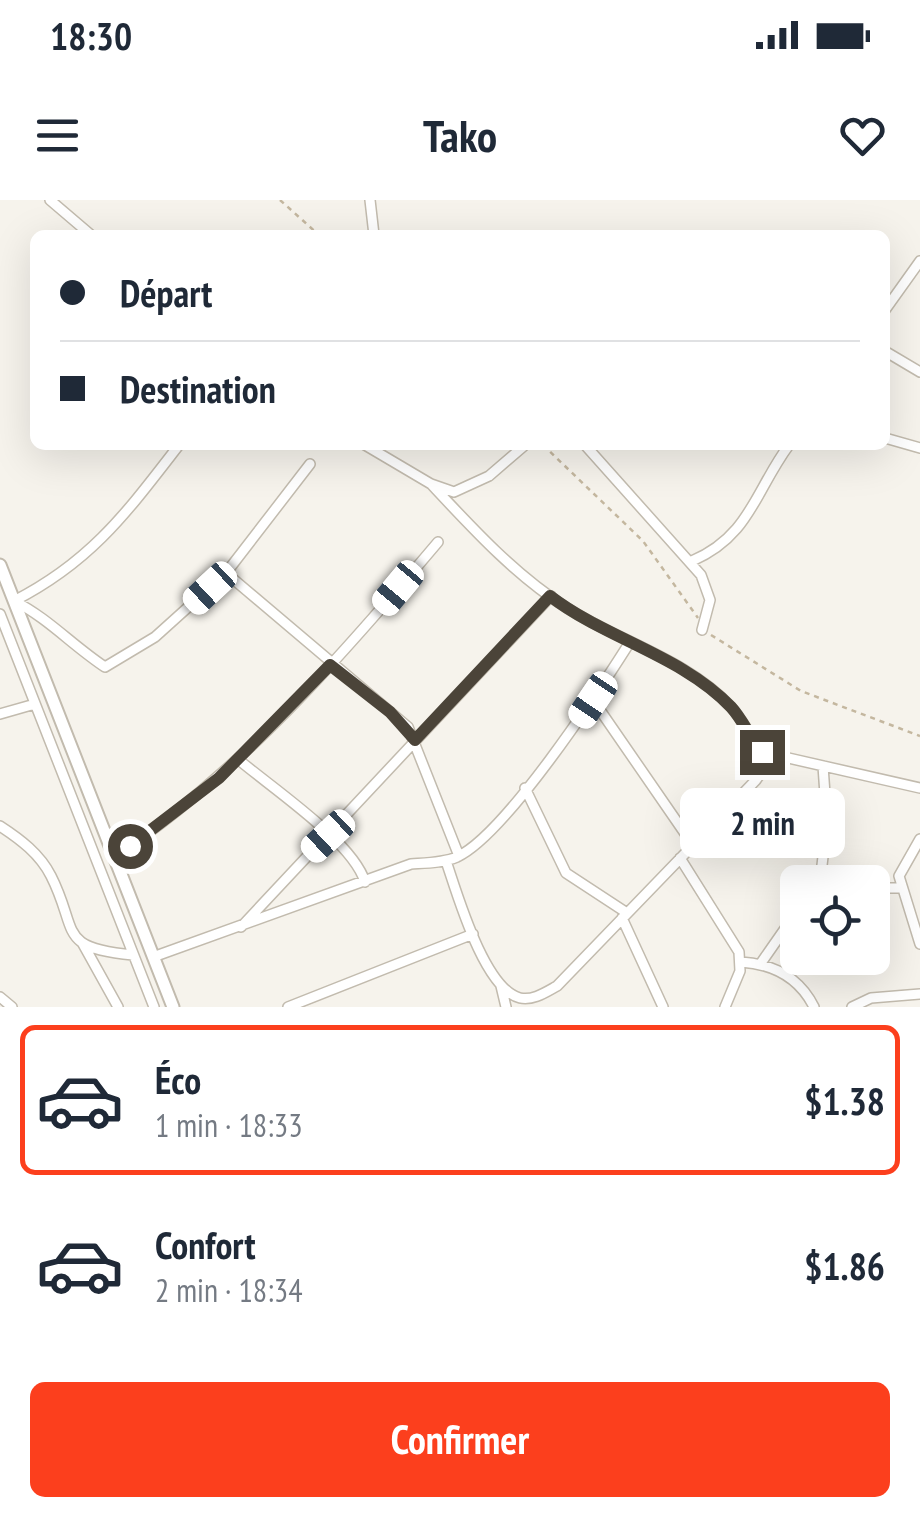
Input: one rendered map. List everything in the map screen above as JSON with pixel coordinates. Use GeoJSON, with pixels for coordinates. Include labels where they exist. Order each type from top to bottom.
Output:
{"type":"FeatureCollection","features":[{"type":"Feature","properties":{"kind":"street"},"geometry":{"type":"LineString","coordinates":[[50,200],[85,230]]}},
{"type":"Feature","properties":{"kind":"street"},"geometry":{"type":"LineString","coordinates":[[373,201],[374,230]]}},
{"type":"Feature","properties":{"kind":"street"},"geometry":{"type":"LineString","coordinates":[[890,303],[920,261]]}},
{"type":"Feature","properties":{"kind":"street"},"geometry":{"type":"LineString","coordinates":[[890,356],[920,372]]}},
{"type":"Feature","properties":{"kind":"street"},"geometry":{"type":"LineString","coordinates":[[890,439],[920,448]]}},
{"type":"Feature","properties":{"kind":"street"},"geometry":{"type":"LineString","coordinates":[[14,601],[57,579],[99,545],[175,450]]}},
{"type":"Feature","properties":{"kind":"street"},"geometry":{"type":"LineString","coordinates":[[373,450],[431,484],[454,492],[470,486],[518,450]]}},
{"type":"Feature","properties":{"kind":"street"},"geometry":{"type":"LineString","coordinates":[[589,450],[650,523],[692,562],[710,600],[702,630]]}},
{"type":"Feature","properties":{"kind":"street"},"geometry":{"type":"LineString","coordinates":[[692,562],[728,539],[753,511],[785,450]]}},
{"type":"Feature","properties":{"kind":"street"},"geometry":{"type":"LineString","coordinates":[[14,601],[42,615],[66,641],[105,667],[155,637],[226,574],[310,464]]}},
{"type":"Feature","properties":{"kind":"street"},"geometry":{"type":"LineString","coordinates":[[431,484],[494,550],[550,596],[675,664],[719,697],[762,752],[920,788]]}},
{"type":"Feature","properties":{"kind":"street"},"geometry":{"type":"LineString","coordinates":[[114,856],[186,807],[239,760],[330,665],[438,542]]}},
{"type":"Feature","properties":{"kind":"street"},"geometry":{"type":"LineString","coordinates":[[0,565],[173,1007]]}},
{"type":"Feature","properties":{"kind":"street"},"geometry":{"type":"LineString","coordinates":[[226,574],[390,712],[415,740],[459,856]]}},
{"type":"Feature","properties":{"kind":"street"},"geometry":{"type":"LineString","coordinates":[[239,929],[266,894],[328,836],[550,596]]}},
{"type":"Feature","properties":{"kind":"street"},"geometry":{"type":"LineString","coordinates":[[0,614],[154,1007]]}},
{"type":"Feature","properties":{"kind":"street"},"geometry":{"type":"LineString","coordinates":[[154,958],[411,864],[446,860],[473,847],[593,700],[630,642]]}},
{"type":"Feature","properties":{"kind":"street"},"geometry":{"type":"LineString","coordinates":[[593,700],[693,845]]}},
{"type":"Feature","properties":{"kind":"street"},"geometry":{"type":"LineString","coordinates":[[0,714],[35,704]]}},
{"type":"Feature","properties":{"kind":"street"},"geometry":{"type":"LineString","coordinates":[[501,986],[520,998],[538,997],[557,986],[772,757]]}},
{"type":"Feature","properties":{"kind":"street"},"geometry":{"type":"LineString","coordinates":[[239,760],[283,791],[360,865],[366,882]]}},
{"type":"Feature","properties":{"kind":"street"},"geometry":{"type":"LineString","coordinates":[[822,865],[827,824],[823,766]]}},
{"type":"Feature","properties":{"kind":"street"},"geometry":{"type":"LineString","coordinates":[[525,788],[566,872],[625,916],[662,1007]]}},
{"type":"Feature","properties":{"kind":"street"},"geometry":{"type":"LineString","coordinates":[[0,826],[44,863],[66,924],[118,1007]]}},
{"type":"Feature","properties":{"kind":"street"},"geometry":{"type":"LineString","coordinates":[[920,839],[902,865],[900,888],[920,944]]}},
{"type":"Feature","properties":{"kind":"street"},"geometry":{"type":"LineString","coordinates":[[680,858],[741,962]]}},
{"type":"Feature","properties":{"kind":"street"},"geometry":{"type":"LineString","coordinates":[[446,860],[473,934],[501,986],[506,1007]]}},
{"type":"Feature","properties":{"kind":"street"},"geometry":{"type":"LineString","coordinates":[[890,888],[900,888]]}},
{"type":"Feature","properties":{"kind":"street"},"geometry":{"type":"LineString","coordinates":[[288,1007],[473,934]]}},
{"type":"Feature","properties":{"kind":"street"},"geometry":{"type":"LineString","coordinates":[[761,963],[780,936]]}},
{"type":"Feature","properties":{"kind":"street"},"geometry":{"type":"LineString","coordinates":[[82,944],[134,955]]}},
{"type":"Feature","properties":{"kind":"street"},"geometry":{"type":"LineString","coordinates":[[741,962],[777,966],[806,992],[814,1007]]}},
{"type":"Feature","properties":{"kind":"street"},"geometry":{"type":"LineString","coordinates":[[724,1007],[741,962]]}},
{"type":"Feature","properties":{"kind":"street"},"geometry":{"type":"LineString","coordinates":[[852,1007],[871,998],[920,994]]}},
{"type":"Feature","properties":{"kind":"street"},"geometry":{"type":"LineString","coordinates":[[0,997],[12,1007]]}},
{"type":"Feature","properties":{"kind":"path"},"geometry":{"type":"LineString","coordinates":[[280,200],[313,230]]}},
{"type":"Feature","properties":{"kind":"path"},"geometry":{"type":"LineString","coordinates":[[549,450],[643,541],[670,574],[702,630],[801,691],[920,736]]}},
{"type":"Feature","properties":{"kind":"route"},"geometry":{"type":"LineString","coordinates":[[130,846],[186,807],[219,778],[330,665],[390,712],[415,740],[550,596],[609,632],[675,664],[732,708],[762,752]]}}]}
